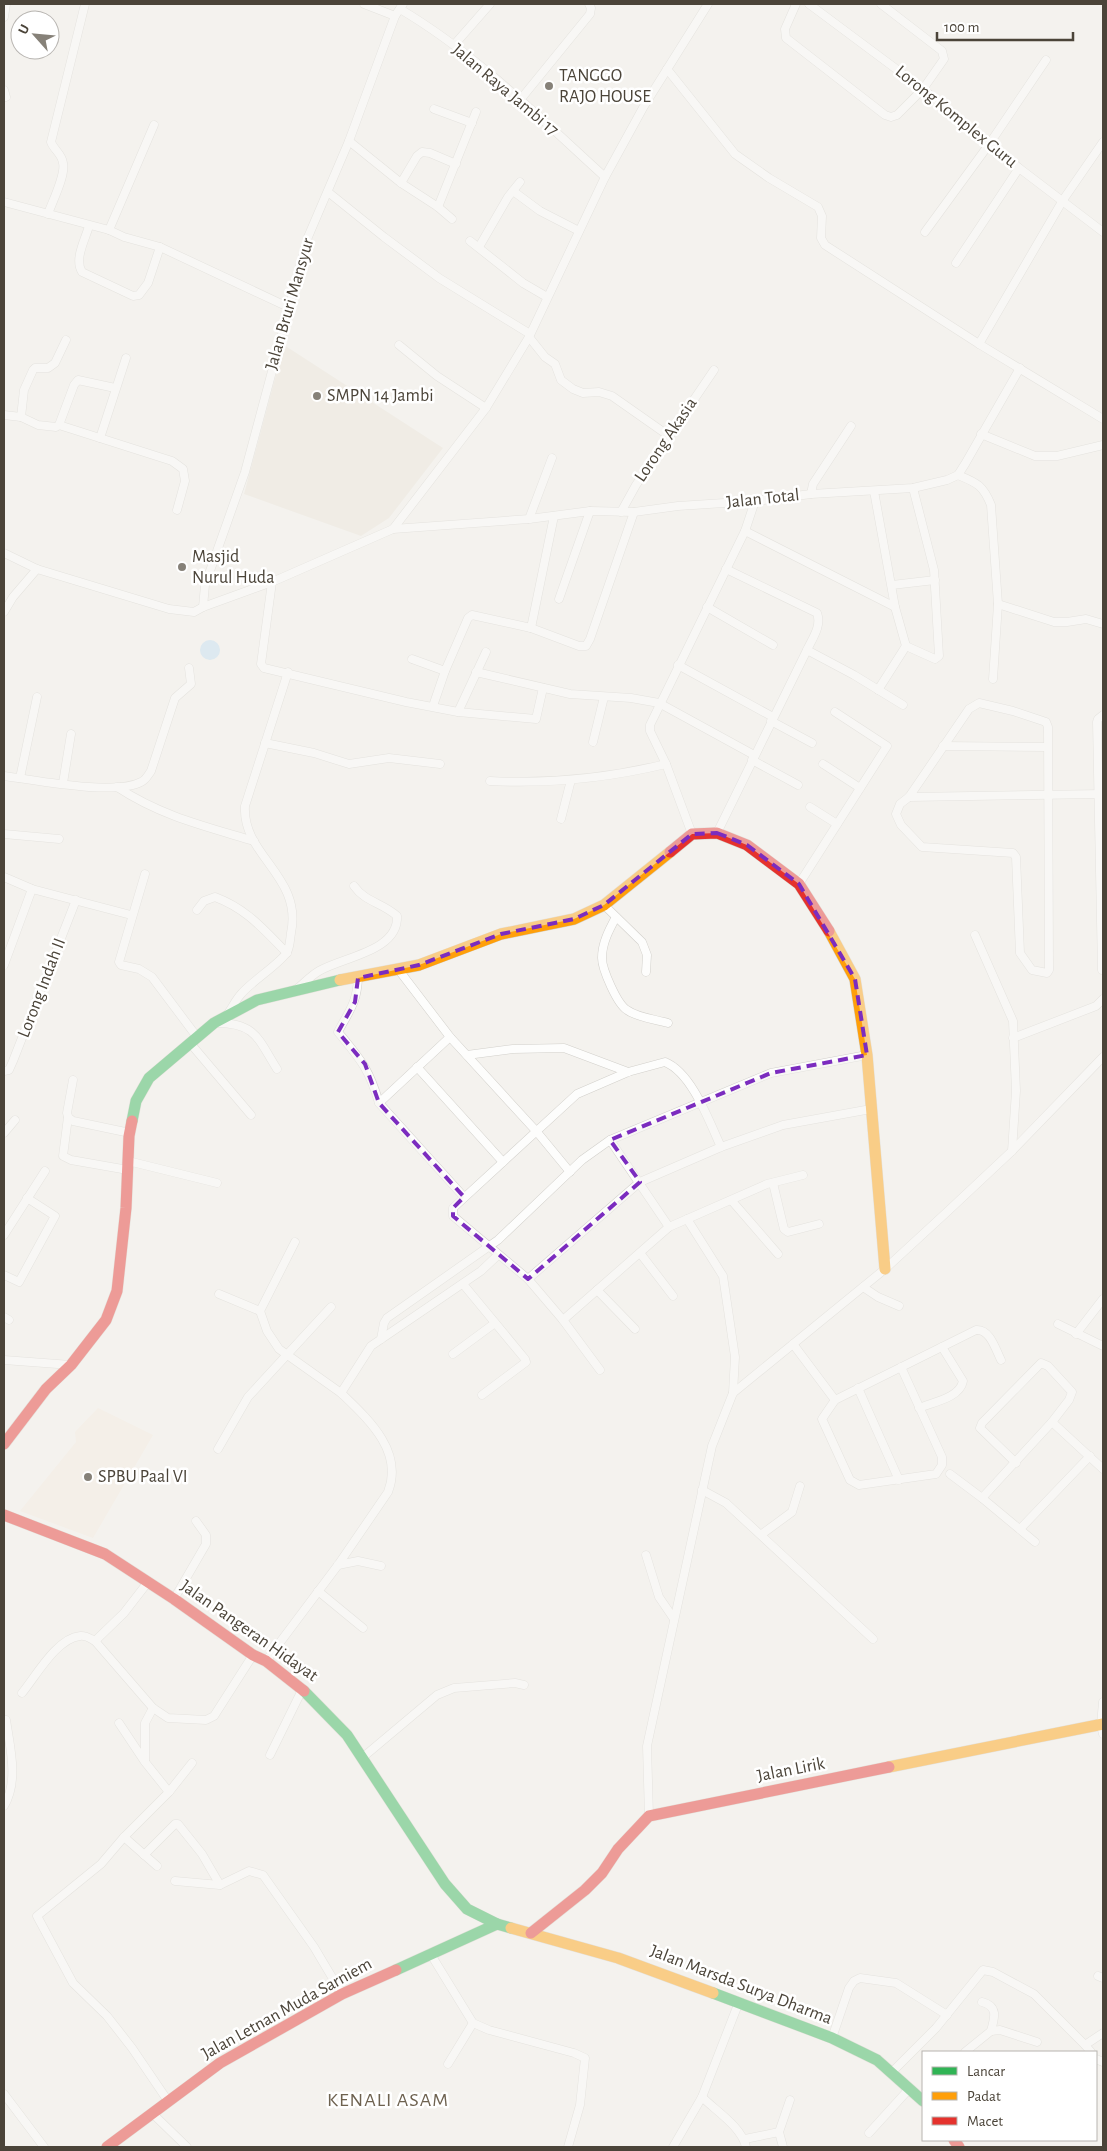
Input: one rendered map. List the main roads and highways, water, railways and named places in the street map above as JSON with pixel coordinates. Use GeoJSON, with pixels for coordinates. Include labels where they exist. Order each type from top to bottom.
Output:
{"type":"FeatureCollection","features":[{"type":"Feature","properties":{"kind":"main road"},"geometry":{"type":"LineString","coordinates":[[4,1444],[46,1389],[71,1365],[106,1320],[117,1291],[126,1208],[130,1133],[136,1101],[149,1078],[214,1023],[257,1000],[294,990],[419,965],[501,934],[574,919],[604,905],[692,834],[717,833],[747,844],[799,884],[828,930],[855,979],[867,1055],[885,1269]]}},
{"type":"Feature","properties":{"kind":"main road","name":"Jalan Pangeran Hidayat"},"geometry":{"type":"LineString","coordinates":[[4,1515],[105,1554],[174,1599],[253,1655],[266,1661],[302,1690],[347,1735],[445,1884],[467,1909],[497,1924],[531,1933]]}},
{"type":"Feature","properties":{"kind":"main road","name":"Jalan Lirik"},"geometry":{"type":"LineString","coordinates":[[531,1933],[585,1890],[602,1873],[618,1849],[649,1816],[1102,1728]]}},
{"type":"Feature","properties":{"kind":"main road","name":"Jalan Letnan Muda Sarniem"},"geometry":{"type":"LineString","coordinates":[[107,2147],[220,2064],[342,1994],[497,1924]]}},
{"type":"Feature","properties":{"kind":"main road","name":"Jalan Marsda Surya Dharma"},"geometry":{"type":"LineString","coordinates":[[531,1933],[618,1958],[832,2038],[871,2057],[922,2097]]}},
{"type":"Feature","properties":{"kind":"water"},"geometry":{"type":"Polygon","coordinates":[[[210,640],[217,643],[220,650],[217,657],[210,660],[203,657],[200,650],[203,643],[210,640]]]}},
{"type":"Feature","properties":{"kind":"place","name":"TANGGO RAJO HOUSE"},"geometry":{"type":"Point","coordinates":[549,86]}},
{"type":"Feature","properties":{"kind":"place","name":"SMPN 14 Jambi"},"geometry":{"type":"Point","coordinates":[317,396]}},
{"type":"Feature","properties":{"kind":"place","name":"Masjid Nurul Huda"},"geometry":{"type":"Point","coordinates":[182,567]}},
{"type":"Feature","properties":{"kind":"place","name":"SPBU Paal VI"},"geometry":{"type":"Point","coordinates":[88,1477]}},
{"type":"Feature","properties":{"kind":"district","name":"KENALI ASAM"},"geometry":{"type":"Point","coordinates":[388,2100]}}]}
